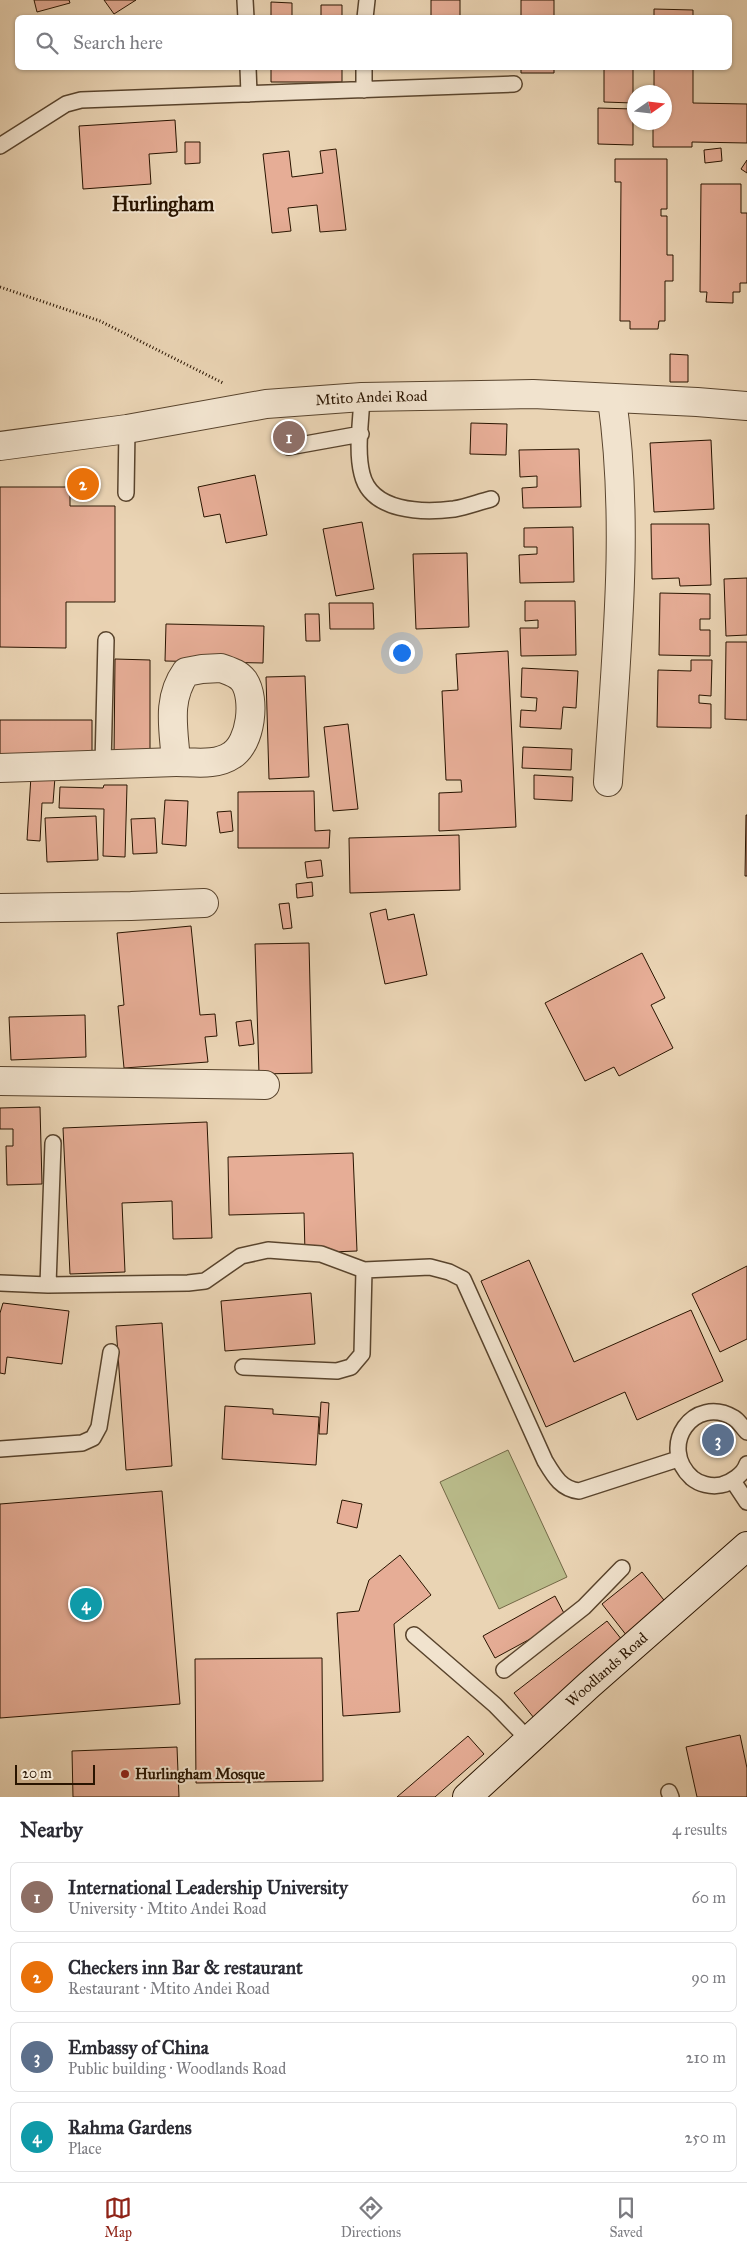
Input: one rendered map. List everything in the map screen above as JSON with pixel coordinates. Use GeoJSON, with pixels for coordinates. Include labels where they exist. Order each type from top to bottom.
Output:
{"type":"FeatureCollection","features":[{"type":"Feature","properties":{"kind":"street","name":"Mtito Andei Road"},"geometry":{"type":"LineString","coordinates":[[0,446],[127,429],[266,404],[362,397],[533,394],[747,406]]}},
{"type":"Feature","properties":{"kind":"street"},"geometry":{"type":"LineString","coordinates":[[608,782],[622,580],[618,440],[612,399]]}},
{"type":"Feature","properties":{"kind":"street"},"geometry":{"type":"LineString","coordinates":[[0,768],[176,762]]}},
{"type":"Feature","properties":{"kind":"street"},"geometry":{"type":"LineString","coordinates":[[0,908],[146,906],[204,903]]}},
{"type":"Feature","properties":{"kind":"street"},"geometry":{"type":"LineString","coordinates":[[0,1081],[264,1085]]}},
{"type":"Feature","properties":{"kind":"street","name":"Woodlands Road"},"geometry":{"type":"LineString","coordinates":[[467,1797],[747,1546]]}},
{"type":"Feature","properties":{"kind":"lane"},"geometry":{"type":"LineString","coordinates":[[245,0],[246,15]]}},
{"type":"Feature","properties":{"kind":"lane"},"geometry":{"type":"LineString","coordinates":[[366,15],[368,0]]}},
{"type":"Feature","properties":{"kind":"lane"},"geometry":{"type":"LineString","coordinates":[[248,70],[249,94]]}},
{"type":"Feature","properties":{"kind":"lane"},"geometry":{"type":"LineString","coordinates":[[364,70],[364,90]]}},
{"type":"Feature","properties":{"kind":"lane"},"geometry":{"type":"LineString","coordinates":[[0,146],[66,104],[81,100],[514,84]]}},
{"type":"Feature","properties":{"kind":"lane"},"geometry":{"type":"LineString","coordinates":[[362,397],[360,462],[362,476],[376,498],[390,505],[430,510],[455,509],[491,499]]}},
{"type":"Feature","properties":{"kind":"lane"},"geometry":{"type":"LineString","coordinates":[[126,493],[127,429]]}},
{"type":"Feature","properties":{"kind":"lane"},"geometry":{"type":"LineString","coordinates":[[289,447],[361,434]]}},
{"type":"Feature","properties":{"kind":"lane"},"geometry":{"type":"LineString","coordinates":[[103,765],[106,640]]}},
{"type":"Feature","properties":{"kind":"lane"},"geometry":{"type":"LineString","coordinates":[[48,1285],[53,1143]]}},
{"type":"Feature","properties":{"kind":"lane"},"geometry":{"type":"LineString","coordinates":[[0,1283],[48,1285],[188,1284],[205,1281],[240,1256],[268,1250],[321,1254],[364,1270],[430,1267],[450,1272],[463,1279],[545,1461],[556,1480],[568,1490],[579,1491],[678,1459]]}},
{"type":"Feature","properties":{"kind":"lane"},"geometry":{"type":"LineString","coordinates":[[243,1367],[337,1371],[351,1367],[362,1354],[364,1270]]}},
{"type":"Feature","properties":{"kind":"lane"},"geometry":{"type":"LineString","coordinates":[[0,1449],[82,1443],[93,1438],[99,1427],[112,1352]]}},
{"type":"Feature","properties":{"kind":"lane"},"geometry":{"type":"LineString","coordinates":[[745,1426],[736,1418],[719,1412],[701,1414],[686,1424],[678,1441],[678,1459],[684,1471],[694,1480],[707,1485],[720,1486],[733,1481],[747,1464]]}},
{"type":"Feature","properties":{"kind":"lane"},"geometry":{"type":"LineString","coordinates":[[733,1481],[747,1502]]}},
{"type":"Feature","properties":{"kind":"lane"},"geometry":{"type":"LineString","coordinates":[[504,1670],[584,1607],[622,1568]]}},
{"type":"Feature","properties":{"kind":"lane"},"geometry":{"type":"LineString","coordinates":[[414,1635],[495,1705],[529,1740]]}},
{"type":"Feature","properties":{"kind":"path"},"geometry":{"type":"LineString","coordinates":[[0,287],[100,321],[266,404]]}},
{"type":"Feature","properties":{"kind":"green space"},"geometry":{"type":"Polygon","coordinates":[[[508,1450],[567,1577],[499,1609],[440,1482],[508,1450]]]}},
{"type":"Feature","properties":{"kind":"building"},"geometry":{"type":"Polygon","coordinates":[[[34,0],[69,0],[70,3],[37,12],[34,0]]]}},
{"type":"Feature","properties":{"kind":"building"},"geometry":{"type":"Polygon","coordinates":[[[104,0],[136,0],[114,14],[104,0]]]}},
{"type":"Feature","properties":{"kind":"building"},"geometry":{"type":"Polygon","coordinates":[[[431,0],[460,0],[460,15],[431,15],[431,0]]]}},
{"type":"Feature","properties":{"kind":"building"},"geometry":{"type":"Polygon","coordinates":[[[521,0],[554,0],[554,15],[521,15],[521,0]]]}},
{"type":"Feature","properties":{"kind":"building"},"geometry":{"type":"Polygon","coordinates":[[[271,2],[292,3],[292,15],[271,15],[271,2]]]}},
{"type":"Feature","properties":{"kind":"building"},"geometry":{"type":"Polygon","coordinates":[[[321,5],[342,5],[342,15],[321,15],[321,5]]]}},
{"type":"Feature","properties":{"kind":"building"},"geometry":{"type":"Polygon","coordinates":[[[654,9],[693,10],[693,15],[654,15],[654,9]]]}},
{"type":"Feature","properties":{"kind":"building"},"geometry":{"type":"Polygon","coordinates":[[[271,70],[342,70],[342,82],[271,82],[271,70]]]}},
{"type":"Feature","properties":{"kind":"building"},"geometry":{"type":"Polygon","coordinates":[[[521,70],[554,70],[554,73],[521,73],[521,70]]]}},
{"type":"Feature","properties":{"kind":"building"},"geometry":{"type":"Polygon","coordinates":[[[604,70],[633,70],[633,85],[627,85],[627,103],[604,102],[604,70]]]}},
{"type":"Feature","properties":{"kind":"building"},"geometry":{"type":"Polygon","coordinates":[[[654,70],[693,70],[693,103],[747,104],[747,143],[692,142],[692,147],[653,147],[653,130],[672,130],[672,85],[654,85],[654,70]]]}},
{"type":"Feature","properties":{"kind":"building"},"geometry":{"type":"Polygon","coordinates":[[[598,108],[627,109],[627,130],[633,130],[633,145],[598,144],[598,108]]]}},
{"type":"Feature","properties":{"kind":"building"},"geometry":{"type":"Polygon","coordinates":[[[175,120],[177,152],[149,154],[151,184],[83,189],[79,126],[175,120]]]}},
{"type":"Feature","properties":{"kind":"building"},"geometry":{"type":"Polygon","coordinates":[[[185,142],[200,142],[200,163],[185,164],[185,142]]]}},
{"type":"Feature","properties":{"kind":"building"},"geometry":{"type":"Polygon","coordinates":[[[721,148],[722,161],[705,163],[704,150],[721,148]]]}},
{"type":"Feature","properties":{"kind":"building"},"geometry":{"type":"Polygon","coordinates":[[[336,149],[346,230],[320,232],[317,205],[288,208],[291,231],[272,233],[263,154],[289,151],[292,177],[323,173],[320,151],[336,149]]]}},
{"type":"Feature","properties":{"kind":"building"},"geometry":{"type":"Polygon","coordinates":[[[615,159],[667,159],[667,209],[661,209],[661,216],[667,216],[667,255],[673,255],[673,281],[665,281],[665,321],[659,321],[658,329],[630,329],[630,321],[620,321],[621,182],[615,182],[615,159]]]}},
{"type":"Feature","properties":{"kind":"building"},"geometry":{"type":"Polygon","coordinates":[[[747,160],[747,173],[741,169],[747,160]]]}},
{"type":"Feature","properties":{"kind":"building"},"geometry":{"type":"Polygon","coordinates":[[[701,184],[741,184],[741,213],[747,213],[747,283],[740,283],[740,292],[733,292],[733,303],[706,302],[707,292],[700,292],[701,184]]]}},
{"type":"Feature","properties":{"kind":"building"},"geometry":{"type":"Polygon","coordinates":[[[670,354],[688,355],[688,382],[670,382],[670,354]]]}},
{"type":"Feature","properties":{"kind":"building"},"geometry":{"type":"Polygon","coordinates":[[[471,423],[507,424],[506,455],[470,454],[471,423]]]}},
{"type":"Feature","properties":{"kind":"building"},"geometry":{"type":"Polygon","coordinates":[[[711,440],[714,509],[654,512],[650,443],[711,440]]]}},
{"type":"Feature","properties":{"kind":"building"},"geometry":{"type":"Polygon","coordinates":[[[579,449],[581,507],[523,508],[522,488],[537,487],[537,476],[520,477],[519,450],[579,449]]]}},
{"type":"Feature","properties":{"kind":"building"},"geometry":{"type":"Polygon","coordinates":[[[255,475],[267,535],[226,543],[220,514],[204,517],[198,487],[255,475]]]}},
{"type":"Feature","properties":{"kind":"building"},"geometry":{"type":"Polygon","coordinates":[[[0,487],[70,487],[70,506],[115,506],[115,602],[66,602],[66,648],[0,647],[0,487]]]}},
{"type":"Feature","properties":{"kind":"building"},"geometry":{"type":"Polygon","coordinates":[[[362,522],[374,589],[336,596],[323,529],[362,522]]]}},
{"type":"Feature","properties":{"kind":"building"},"geometry":{"type":"Polygon","coordinates":[[[651,524],[709,524],[711,585],[680,586],[679,578],[652,579],[651,524]]]}},
{"type":"Feature","properties":{"kind":"building"},"geometry":{"type":"Polygon","coordinates":[[[573,527],[574,582],[520,583],[519,555],[537,554],[537,547],[524,547],[524,528],[573,527]]]}},
{"type":"Feature","properties":{"kind":"building"},"geometry":{"type":"Polygon","coordinates":[[[467,553],[469,627],[416,629],[413,554],[467,553]]]}},
{"type":"Feature","properties":{"kind":"building"},"geometry":{"type":"Polygon","coordinates":[[[747,578],[747,635],[726,636],[724,579],[747,578]]]}},
{"type":"Feature","properties":{"kind":"building"},"geometry":{"type":"Polygon","coordinates":[[[660,593],[710,594],[710,619],[700,619],[700,630],[710,630],[710,656],[659,655],[660,593]]]}},
{"type":"Feature","properties":{"kind":"building"},"geometry":{"type":"Polygon","coordinates":[[[525,601],[575,601],[576,655],[521,656],[520,628],[538,628],[538,620],[525,621],[525,601]]]}},
{"type":"Feature","properties":{"kind":"building"},"geometry":{"type":"Polygon","coordinates":[[[329,603],[373,603],[374,629],[330,629],[329,603]]]}},
{"type":"Feature","properties":{"kind":"building"},"geometry":{"type":"Polygon","coordinates":[[[305,614],[319,614],[320,641],[306,641],[305,614]]]}},
{"type":"Feature","properties":{"kind":"building"},"geometry":{"type":"Polygon","coordinates":[[[166,624],[264,626],[263,663],[165,661],[166,624]]]}},
{"type":"Feature","properties":{"kind":"building"},"geometry":{"type":"Polygon","coordinates":[[[726,642],[747,642],[747,720],[725,719],[726,642]]]}},
{"type":"Feature","properties":{"kind":"building"},"geometry":{"type":"Polygon","coordinates":[[[508,651],[516,827],[439,831],[439,793],[462,792],[461,780],[446,780],[442,691],[458,690],[456,654],[508,651]]]}},
{"type":"Feature","properties":{"kind":"building"},"geometry":{"type":"Polygon","coordinates":[[[115,659],[150,660],[150,758],[114,757],[115,659]]]}},
{"type":"Feature","properties":{"kind":"building"},"geometry":{"type":"Polygon","coordinates":[[[691,660],[712,660],[711,696],[699,695],[699,703],[711,704],[711,728],[657,727],[658,670],[691,671],[691,660]]]}},
{"type":"Feature","properties":{"kind":"building"},"geometry":{"type":"Polygon","coordinates":[[[522,668],[578,671],[576,708],[563,707],[561,729],[520,727],[521,710],[536,711],[537,698],[521,697],[522,668]]]}},
{"type":"Feature","properties":{"kind":"building"},"geometry":{"type":"Polygon","coordinates":[[[305,676],[309,777],[269,779],[266,677],[305,676]]]}},
{"type":"Feature","properties":{"kind":"building"},"geometry":{"type":"Polygon","coordinates":[[[0,720],[92,720],[92,753],[0,754],[0,720]]]}},
{"type":"Feature","properties":{"kind":"building"},"geometry":{"type":"Polygon","coordinates":[[[348,724],[358,809],[333,811],[324,727],[348,724]]]}},
{"type":"Feature","properties":{"kind":"building"},"geometry":{"type":"Polygon","coordinates":[[[523,747],[572,749],[571,770],[522,768],[523,747]]]}},
{"type":"Feature","properties":{"kind":"building"},"geometry":{"type":"Polygon","coordinates":[[[534,775],[573,777],[572,801],[534,799],[534,775]]]}},
{"type":"Feature","properties":{"kind":"building"},"geometry":{"type":"Polygon","coordinates":[[[31,776],[55,777],[53,803],[42,803],[40,841],[27,840],[31,776]]]}},
{"type":"Feature","properties":{"kind":"building"},"geometry":{"type":"Polygon","coordinates":[[[104,785],[127,785],[125,857],[103,856],[104,809],[59,808],[60,787],[103,788],[104,785]]]}},
{"type":"Feature","properties":{"kind":"building"},"geometry":{"type":"Polygon","coordinates":[[[314,791],[315,831],[330,830],[329,848],[238,848],[238,792],[314,791]]]}},
{"type":"Feature","properties":{"kind":"building"},"geometry":{"type":"Polygon","coordinates":[[[165,800],[188,801],[186,846],[162,844],[165,800]]]}},
{"type":"Feature","properties":{"kind":"building"},"geometry":{"type":"Polygon","coordinates":[[[231,811],[233,831],[220,833],[217,812],[231,811]]]}},
{"type":"Feature","properties":{"kind":"building"},"geometry":{"type":"Polygon","coordinates":[[[746,815],[747,876],[745,876],[746,815]]]}},
{"type":"Feature","properties":{"kind":"building"},"geometry":{"type":"Polygon","coordinates":[[[96,816],[98,860],[47,862],[45,818],[96,816]]]}},
{"type":"Feature","properties":{"kind":"building"},"geometry":{"type":"Polygon","coordinates":[[[155,818],[157,853],[133,854],[131,819],[155,818]]]}},
{"type":"Feature","properties":{"kind":"building"},"geometry":{"type":"Polygon","coordinates":[[[459,835],[460,890],[350,893],[349,838],[459,835]]]}},
{"type":"Feature","properties":{"kind":"building"},"geometry":{"type":"Polygon","coordinates":[[[321,860],[323,876],[307,878],[305,862],[321,860]]]}},
{"type":"Feature","properties":{"kind":"building"},"geometry":{"type":"Polygon","coordinates":[[[312,882],[313,896],[297,898],[296,884],[312,882]]]}},
{"type":"Feature","properties":{"kind":"building"},"geometry":{"type":"Polygon","coordinates":[[[289,903],[292,928],[283,929],[279,904],[289,903]]]}},
{"type":"Feature","properties":{"kind":"building"},"geometry":{"type":"Polygon","coordinates":[[[386,909],[388,920],[414,914],[427,975],[385,984],[370,913],[386,909]]]}},
{"type":"Feature","properties":{"kind":"building"},"geometry":{"type":"Polygon","coordinates":[[[191,926],[200,1015],[215,1014],[217,1036],[205,1037],[208,1062],[124,1068],[118,1006],[124,1005],[117,933],[191,926]]]}},
{"type":"Feature","properties":{"kind":"building"},"geometry":{"type":"Polygon","coordinates":[[[309,943],[312,1073],[259,1074],[255,944],[309,943]]]}},
{"type":"Feature","properties":{"kind":"building"},"geometry":{"type":"Polygon","coordinates":[[[642,953],[665,998],[651,1005],[673,1048],[619,1076],[614,1067],[585,1081],[545,1003],[642,953]]]}},
{"type":"Feature","properties":{"kind":"building"},"geometry":{"type":"Polygon","coordinates":[[[85,1015],[86,1057],[11,1060],[9,1017],[85,1015]]]}},
{"type":"Feature","properties":{"kind":"building"},"geometry":{"type":"Polygon","coordinates":[[[251,1020],[254,1044],[239,1046],[236,1022],[251,1020]]]}},
{"type":"Feature","properties":{"kind":"building"},"geometry":{"type":"Polygon","coordinates":[[[40,1107],[42,1184],[7,1185],[6,1146],[13,1146],[13,1129],[0,1129],[0,1108],[40,1107]]]}},
{"type":"Feature","properties":{"kind":"building"},"geometry":{"type":"Polygon","coordinates":[[[207,1122],[212,1238],[173,1239],[172,1201],[122,1203],[125,1272],[70,1274],[63,1128],[207,1122]]]}},
{"type":"Feature","properties":{"kind":"building"},"geometry":{"type":"Polygon","coordinates":[[[353,1153],[357,1251],[305,1253],[304,1213],[229,1215],[228,1157],[353,1153]]]}},
{"type":"Feature","properties":{"kind":"building"},"geometry":{"type":"Polygon","coordinates":[[[529,1260],[574,1362],[691,1310],[723,1381],[637,1420],[625,1392],[546,1427],[481,1281],[529,1260]]]}},
{"type":"Feature","properties":{"kind":"building"},"geometry":{"type":"Polygon","coordinates":[[[747,1266],[747,1339],[720,1352],[692,1294],[747,1266]]]}},
{"type":"Feature","properties":{"kind":"building"},"geometry":{"type":"Polygon","coordinates":[[[311,1293],[315,1344],[225,1351],[221,1301],[311,1293]]]}},
{"type":"Feature","properties":{"kind":"building"},"geometry":{"type":"Polygon","coordinates":[[[3,1303],[69,1311],[62,1364],[7,1357],[5,1374],[0,1373],[0,1313],[3,1303]]]}},
{"type":"Feature","properties":{"kind":"building"},"geometry":{"type":"Polygon","coordinates":[[[162,1323],[172,1466],[126,1470],[116,1326],[162,1323]]]}},
{"type":"Feature","properties":{"kind":"building"},"geometry":{"type":"Polygon","coordinates":[[[321,1402],[329,1403],[327,1434],[319,1434],[321,1402]]]}},
{"type":"Feature","properties":{"kind":"building"},"geometry":{"type":"Polygon","coordinates":[[[225,1406],[273,1409],[273,1414],[319,1417],[316,1465],[222,1459],[225,1406]]]}},
{"type":"Feature","properties":{"kind":"building"},"geometry":{"type":"Polygon","coordinates":[[[162,1491],[180,1704],[0,1718],[0,1504],[162,1491]]]}},
{"type":"Feature","properties":{"kind":"building"},"geometry":{"type":"Polygon","coordinates":[[[342,1500],[362,1504],[357,1528],[337,1523],[342,1500]]]}},
{"type":"Feature","properties":{"kind":"building"},"geometry":{"type":"Polygon","coordinates":[[[400,1555],[431,1595],[394,1624],[400,1712],[343,1716],[337,1613],[359,1611],[369,1580],[400,1555]]]}},
{"type":"Feature","properties":{"kind":"building"},"geometry":{"type":"Polygon","coordinates":[[[642,1572],[667,1604],[627,1636],[602,1604],[642,1572]]]}},
{"type":"Feature","properties":{"kind":"building"},"geometry":{"type":"Polygon","coordinates":[[[555,1596],[567,1619],[495,1658],[483,1636],[555,1596]]]}},
{"type":"Feature","properties":{"kind":"building"},"geometry":{"type":"Polygon","coordinates":[[[607,1621],[626,1645],[534,1718],[514,1693],[607,1621]]]}},
{"type":"Feature","properties":{"kind":"building"},"geometry":{"type":"Polygon","coordinates":[[[322,1658],[323,1781],[196,1783],[195,1659],[322,1658]]]}},
{"type":"Feature","properties":{"kind":"building"},"geometry":{"type":"Polygon","coordinates":[[[740,1735],[747,1768],[747,1797],[697,1797],[686,1747],[740,1735]]]}},
{"type":"Feature","properties":{"kind":"building"},"geometry":{"type":"Polygon","coordinates":[[[468,1736],[484,1754],[435,1797],[397,1797],[468,1736]]]}},
{"type":"Feature","properties":{"kind":"building","name":"Hurlingham Mosque"},"geometry":{"type":"Polygon","coordinates":[[[177,1747],[179,1797],[73,1797],[72,1751],[177,1747]]]}},
{"type":"Feature","properties":{"kind":"place","name":"International Leadership University"},"geometry":{"type":"Point","coordinates":[289,437]}},
{"type":"Feature","properties":{"kind":"place","name":"Checkers inn Bar & restaurant"},"geometry":{"type":"Point","coordinates":[83,484]}},
{"type":"Feature","properties":{"kind":"place","name":"Embassy of China"},"geometry":{"type":"Point","coordinates":[718,1440]}},
{"type":"Feature","properties":{"kind":"place","name":"Rahma Gardens"},"geometry":{"type":"Point","coordinates":[86,1604]}},
{"type":"Feature","properties":{"kind":"place","name":"Hurlingham Mosque"},"geometry":{"type":"Point","coordinates":[125,1774]}},
{"type":"Feature","properties":{"kind":"district","name":"Hurlingham"},"geometry":{"type":"Point","coordinates":[163,204]}}]}
